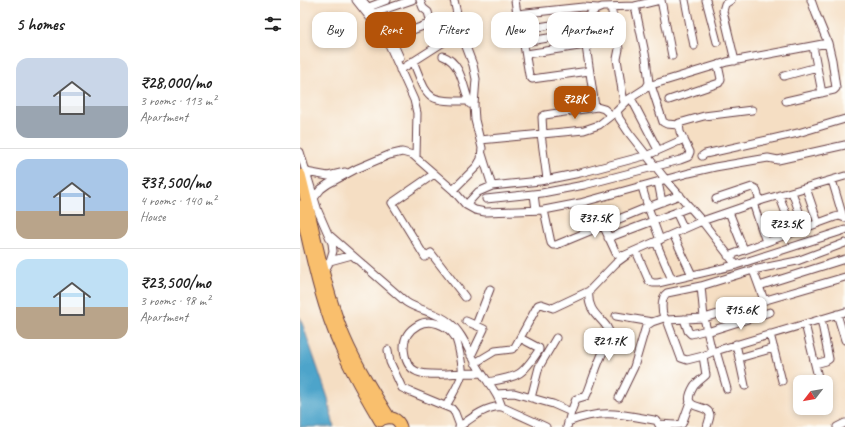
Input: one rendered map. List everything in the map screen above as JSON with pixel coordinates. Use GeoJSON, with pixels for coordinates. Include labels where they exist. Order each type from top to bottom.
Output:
{"type":"FeatureCollection","features":[{"type":"Feature","properties":{"kind":"highway"},"geometry":{"type":"LineString","coordinates":[[303,174],[324,272],[334,308],[382,422]]}},
{"type":"Feature","properties":{"kind":"highway"},"geometry":{"type":"LineString","coordinates":[[301,212],[302,227],[334,332],[346,360],[382,422]]}},
{"type":"Feature","properties":{"kind":"highway"},"geometry":{"type":"LineString","coordinates":[[382,422],[398,420],[402,427]]}},
{"type":"Feature","properties":{"kind":"street"},"geometry":{"type":"LineString","coordinates":[[356,0],[383,33],[402,68]]}},
{"type":"Feature","properties":{"kind":"street"},"geometry":{"type":"LineString","coordinates":[[362,0],[373,12]]}},
{"type":"Feature","properties":{"kind":"street"},"geometry":{"type":"LineString","coordinates":[[369,7],[387,0]]}},
{"type":"Feature","properties":{"kind":"street"},"geometry":{"type":"LineString","coordinates":[[377,12],[412,0]]}},
{"type":"Feature","properties":{"kind":"street"},"geometry":{"type":"LineString","coordinates":[[416,29],[431,23],[428,12],[423,8],[420,0]]}},
{"type":"Feature","properties":{"kind":"street"},"geometry":{"type":"LineString","coordinates":[[454,0],[456,12]]}},
{"type":"Feature","properties":{"kind":"street"},"geometry":{"type":"LineString","coordinates":[[517,12],[518,0]]}},
{"type":"Feature","properties":{"kind":"street"},"geometry":{"type":"LineString","coordinates":[[536,12],[600,5],[611,7],[625,3],[635,6],[645,2],[661,0],[672,56]]}},
{"type":"Feature","properties":{"kind":"street"},"geometry":{"type":"LineString","coordinates":[[685,0],[694,46]]}},
{"type":"Feature","properties":{"kind":"street"},"geometry":{"type":"LineString","coordinates":[[706,0],[717,42]]}},
{"type":"Feature","properties":{"kind":"street"},"geometry":{"type":"LineString","coordinates":[[731,0],[725,4],[724,11],[735,61]]}},
{"type":"Feature","properties":{"kind":"street"},"geometry":{"type":"LineString","coordinates":[[786,100],[834,90],[837,86],[828,43],[811,0]]}},
{"type":"Feature","properties":{"kind":"street"},"geometry":{"type":"LineString","coordinates":[[591,12],[600,5]]}},
{"type":"Feature","properties":{"kind":"street"},"geometry":{"type":"LineString","coordinates":[[635,6],[646,58],[650,86],[663,122],[666,124],[678,125],[681,122],[704,116],[752,110]]}},
{"type":"Feature","properties":{"kind":"street"},"geometry":{"type":"LineString","coordinates":[[611,7],[619,49],[617,58],[624,103]]}},
{"type":"Feature","properties":{"kind":"street"},"geometry":{"type":"LineString","coordinates":[[480,140],[584,130],[598,125],[624,103],[650,86],[718,65],[828,43]]}},
{"type":"Feature","properties":{"kind":"street"},"geometry":{"type":"LineString","coordinates":[[813,46],[822,93]]}},
{"type":"Feature","properties":{"kind":"street"},"geometry":{"type":"LineString","coordinates":[[394,48],[416,107],[416,157]]}},
{"type":"Feature","properties":{"kind":"street"},"geometry":{"type":"LineString","coordinates":[[402,68],[434,48]]}},
{"type":"Feature","properties":{"kind":"street"},"geometry":{"type":"LineString","coordinates":[[453,190],[476,166],[481,159],[482,154],[475,113],[476,79],[466,48]]}},
{"type":"Feature","properties":{"kind":"street"},"geometry":{"type":"LineString","coordinates":[[525,48],[529,75],[532,79],[589,71]]}},
{"type":"Feature","properties":{"kind":"street"},"geometry":{"type":"LineString","coordinates":[[526,54],[566,48]]}},
{"type":"Feature","properties":{"kind":"street"},"geometry":{"type":"LineString","coordinates":[[586,48],[595,107]]}},
{"type":"Feature","properties":{"kind":"street"},"geometry":{"type":"LineString","coordinates":[[443,56],[452,61],[460,73],[469,101],[475,113]]}},
{"type":"Feature","properties":{"kind":"street"},"geometry":{"type":"LineString","coordinates":[[413,62],[424,86],[432,98],[441,101],[469,101]]}},
{"type":"Feature","properties":{"kind":"street"},"geometry":{"type":"LineString","coordinates":[[668,100],[719,83],[721,79],[718,65]]}},
{"type":"Feature","properties":{"kind":"street"},"geometry":{"type":"LineString","coordinates":[[784,76],[817,67]]}},
{"type":"Feature","properties":{"kind":"street"},"geometry":{"type":"LineString","coordinates":[[631,98],[658,150]]}},
{"type":"Feature","properties":{"kind":"street"},"geometry":{"type":"LineString","coordinates":[[546,179],[542,116],[595,107],[614,113],[666,180],[702,221],[736,265]]}},
{"type":"Feature","properties":{"kind":"street"},"geometry":{"type":"LineString","coordinates":[[702,156],[704,154],[798,133],[845,119]]}},
{"type":"Feature","properties":{"kind":"street"},"geometry":{"type":"LineString","coordinates":[[486,199],[534,194],[606,180],[688,157],[690,152],[678,125]]}},
{"type":"Feature","properties":{"kind":"street"},"geometry":{"type":"LineString","coordinates":[[466,205],[478,192],[492,186],[580,173],[648,155],[684,139]]}},
{"type":"Feature","properties":{"kind":"street"},"geometry":{"type":"LineString","coordinates":[[314,198],[321,189],[328,184],[356,169],[389,155],[402,152],[416,157],[453,190],[466,205],[475,210],[485,212],[544,210],[580,203],[715,167],[768,158],[778,160],[845,145]]}},
{"type":"Feature","properties":{"kind":"street"},"geometry":{"type":"LineString","coordinates":[[300,152],[303,174],[332,243],[333,251],[324,272]]}},
{"type":"Feature","properties":{"kind":"street"},"geometry":{"type":"LineString","coordinates":[[482,154],[492,186]]}},
{"type":"Feature","properties":{"kind":"street"},"geometry":{"type":"LineString","coordinates":[[303,174],[328,176],[356,169]]}},
{"type":"Feature","properties":{"kind":"street"},"geometry":{"type":"LineString","coordinates":[[434,174],[392,202],[425,257],[431,253],[465,297]]}},
{"type":"Feature","properties":{"kind":"street"},"geometry":{"type":"LineString","coordinates":[[603,225],[616,253],[619,256],[623,256],[702,221],[778,195],[845,176]]}},
{"type":"Feature","properties":{"kind":"street"},"geometry":{"type":"LineString","coordinates":[[728,256],[835,217],[844,218],[832,180]]}},
{"type":"Feature","properties":{"kind":"street"},"geometry":{"type":"LineString","coordinates":[[658,182],[662,202]]}},
{"type":"Feature","properties":{"kind":"street"},"geometry":{"type":"LineString","coordinates":[[642,186],[658,241],[672,280]]}},
{"type":"Feature","properties":{"kind":"street"},"geometry":{"type":"LineString","coordinates":[[716,199],[752,187],[756,189],[757,202],[766,242]]}},
{"type":"Feature","properties":{"kind":"street"},"geometry":{"type":"LineString","coordinates":[[806,188],[818,223]]}},
{"type":"Feature","properties":{"kind":"street"},"geometry":{"type":"LineString","coordinates":[[792,192],[805,228]]}},
{"type":"Feature","properties":{"kind":"street"},"geometry":{"type":"LineString","coordinates":[[534,194],[536,210]]}},
{"type":"Feature","properties":{"kind":"street"},"geometry":{"type":"LineString","coordinates":[[544,210],[550,240],[553,245],[556,245],[680,195]]}},
{"type":"Feature","properties":{"kind":"street"},"geometry":{"type":"LineString","coordinates":[[778,195],[793,232]]}},
{"type":"Feature","properties":{"kind":"street"},"geometry":{"type":"LineString","coordinates":[[608,238],[690,207]]}},
{"type":"Feature","properties":{"kind":"street"},"geometry":{"type":"LineString","coordinates":[[676,212],[684,229]]}},
{"type":"Feature","properties":{"kind":"street"},"geometry":{"type":"LineString","coordinates":[[729,212],[744,250]]}},
{"type":"Feature","properties":{"kind":"street"},"geometry":{"type":"LineString","coordinates":[[632,252],[649,281],[658,283],[736,265],[845,230]]}},
{"type":"Feature","properties":{"kind":"street"},"geometry":{"type":"LineString","coordinates":[[328,234],[406,302],[412,306],[442,317],[450,322],[456,329],[502,406]]}},
{"type":"Feature","properties":{"kind":"street"},"geometry":{"type":"LineString","coordinates":[[673,234],[692,276]]}},
{"type":"Feature","properties":{"kind":"street"},"geometry":{"type":"LineString","coordinates":[[845,243],[797,261],[753,270],[702,286],[671,292],[664,295],[662,314],[681,358],[686,360],[841,313],[845,340]]}},
{"type":"Feature","properties":{"kind":"street"},"geometry":{"type":"LineString","coordinates":[[473,359],[495,351],[512,349],[520,338],[538,305],[541,304],[553,308],[589,291],[616,263],[632,252]]}},
{"type":"Feature","properties":{"kind":"street"},"geometry":{"type":"LineString","coordinates":[[330,261],[352,255]]}},
{"type":"Feature","properties":{"kind":"street"},"geometry":{"type":"LineString","coordinates":[[758,286],[845,259]]}},
{"type":"Feature","properties":{"kind":"street"},"geometry":{"type":"LineString","coordinates":[[753,270],[764,300]]}},
{"type":"Feature","properties":{"kind":"street"},"geometry":{"type":"LineString","coordinates":[[619,398],[634,367],[644,330],[646,326],[652,322],[665,319],[704,318],[845,277]]}},
{"type":"Feature","properties":{"kind":"street"},"geometry":{"type":"LineString","coordinates":[[702,286],[704,318],[707,331],[727,389]]}},
{"type":"Feature","properties":{"kind":"street"},"geometry":{"type":"LineString","coordinates":[[476,325],[490,289]]}},
{"type":"Feature","properties":{"kind":"street"},"geometry":{"type":"LineString","coordinates":[[568,424],[570,412],[576,399],[587,394],[600,360],[610,340],[608,329],[590,306],[589,291]]}},
{"type":"Feature","properties":{"kind":"street"},"geometry":{"type":"LineString","coordinates":[[684,319],[688,331],[691,334],[707,331],[770,312]]}},
{"type":"Feature","properties":{"kind":"street"},"geometry":{"type":"LineString","coordinates":[[616,316],[652,322]]}},
{"type":"Feature","properties":{"kind":"street"},"geometry":{"type":"LineString","coordinates":[[815,364],[826,362],[829,359],[821,319]]}},
{"type":"Feature","properties":{"kind":"street"},"geometry":{"type":"LineString","coordinates":[[466,321],[484,329],[473,359]]}},
{"type":"Feature","properties":{"kind":"street"},"geometry":{"type":"LineString","coordinates":[[446,406],[462,374],[455,337],[449,331],[430,322],[418,325],[408,332],[405,338],[404,351],[409,366],[414,371],[426,375],[462,374],[481,372]]}},
{"type":"Feature","properties":{"kind":"street"},"geometry":{"type":"LineString","coordinates":[[805,324],[818,375]]}},
{"type":"Feature","properties":{"kind":"street"},"geometry":{"type":"LineString","coordinates":[[770,334],[782,381]]}},
{"type":"Feature","properties":{"kind":"street"},"geometry":{"type":"LineString","coordinates":[[488,382],[514,377],[524,371],[528,366],[539,348],[520,338]]}},
{"type":"Feature","properties":{"kind":"street"},"geometry":{"type":"LineString","coordinates":[[531,398],[540,365],[556,338]]}},
{"type":"Feature","properties":{"kind":"street"},"geometry":{"type":"LineString","coordinates":[[736,344],[746,386]]}},
{"type":"Feature","properties":{"kind":"street"},"geometry":{"type":"LineString","coordinates":[[739,358],[774,348]]}},
{"type":"Feature","properties":{"kind":"street"},"geometry":{"type":"LineString","coordinates":[[388,350],[390,362],[402,388],[454,410],[460,426],[484,411],[496,406],[502,406],[546,427]]}},
{"type":"Feature","properties":{"kind":"street"},"geometry":{"type":"LineString","coordinates":[[568,424],[587,415],[607,413],[654,420],[657,421],[659,426],[682,424],[695,386],[706,375],[703,356]]}},
{"type":"Feature","properties":{"kind":"street"},"geometry":{"type":"LineString","coordinates":[[496,394],[514,393],[553,404],[570,412]]}},
{"type":"Feature","properties":{"kind":"street"},"geometry":{"type":"LineString","coordinates":[[690,402],[693,405],[707,409],[710,416],[707,427]]}},
{"type":"Feature","properties":{"kind":"street"},"geometry":{"type":"LineString","coordinates":[[837,427],[845,424]]}},
{"type":"Feature","properties":{"kind":"water"},"geometry":{"type":"Polygon","coordinates":[[[300,317],[328,398],[334,427],[300,427],[300,317]]]}}]}
